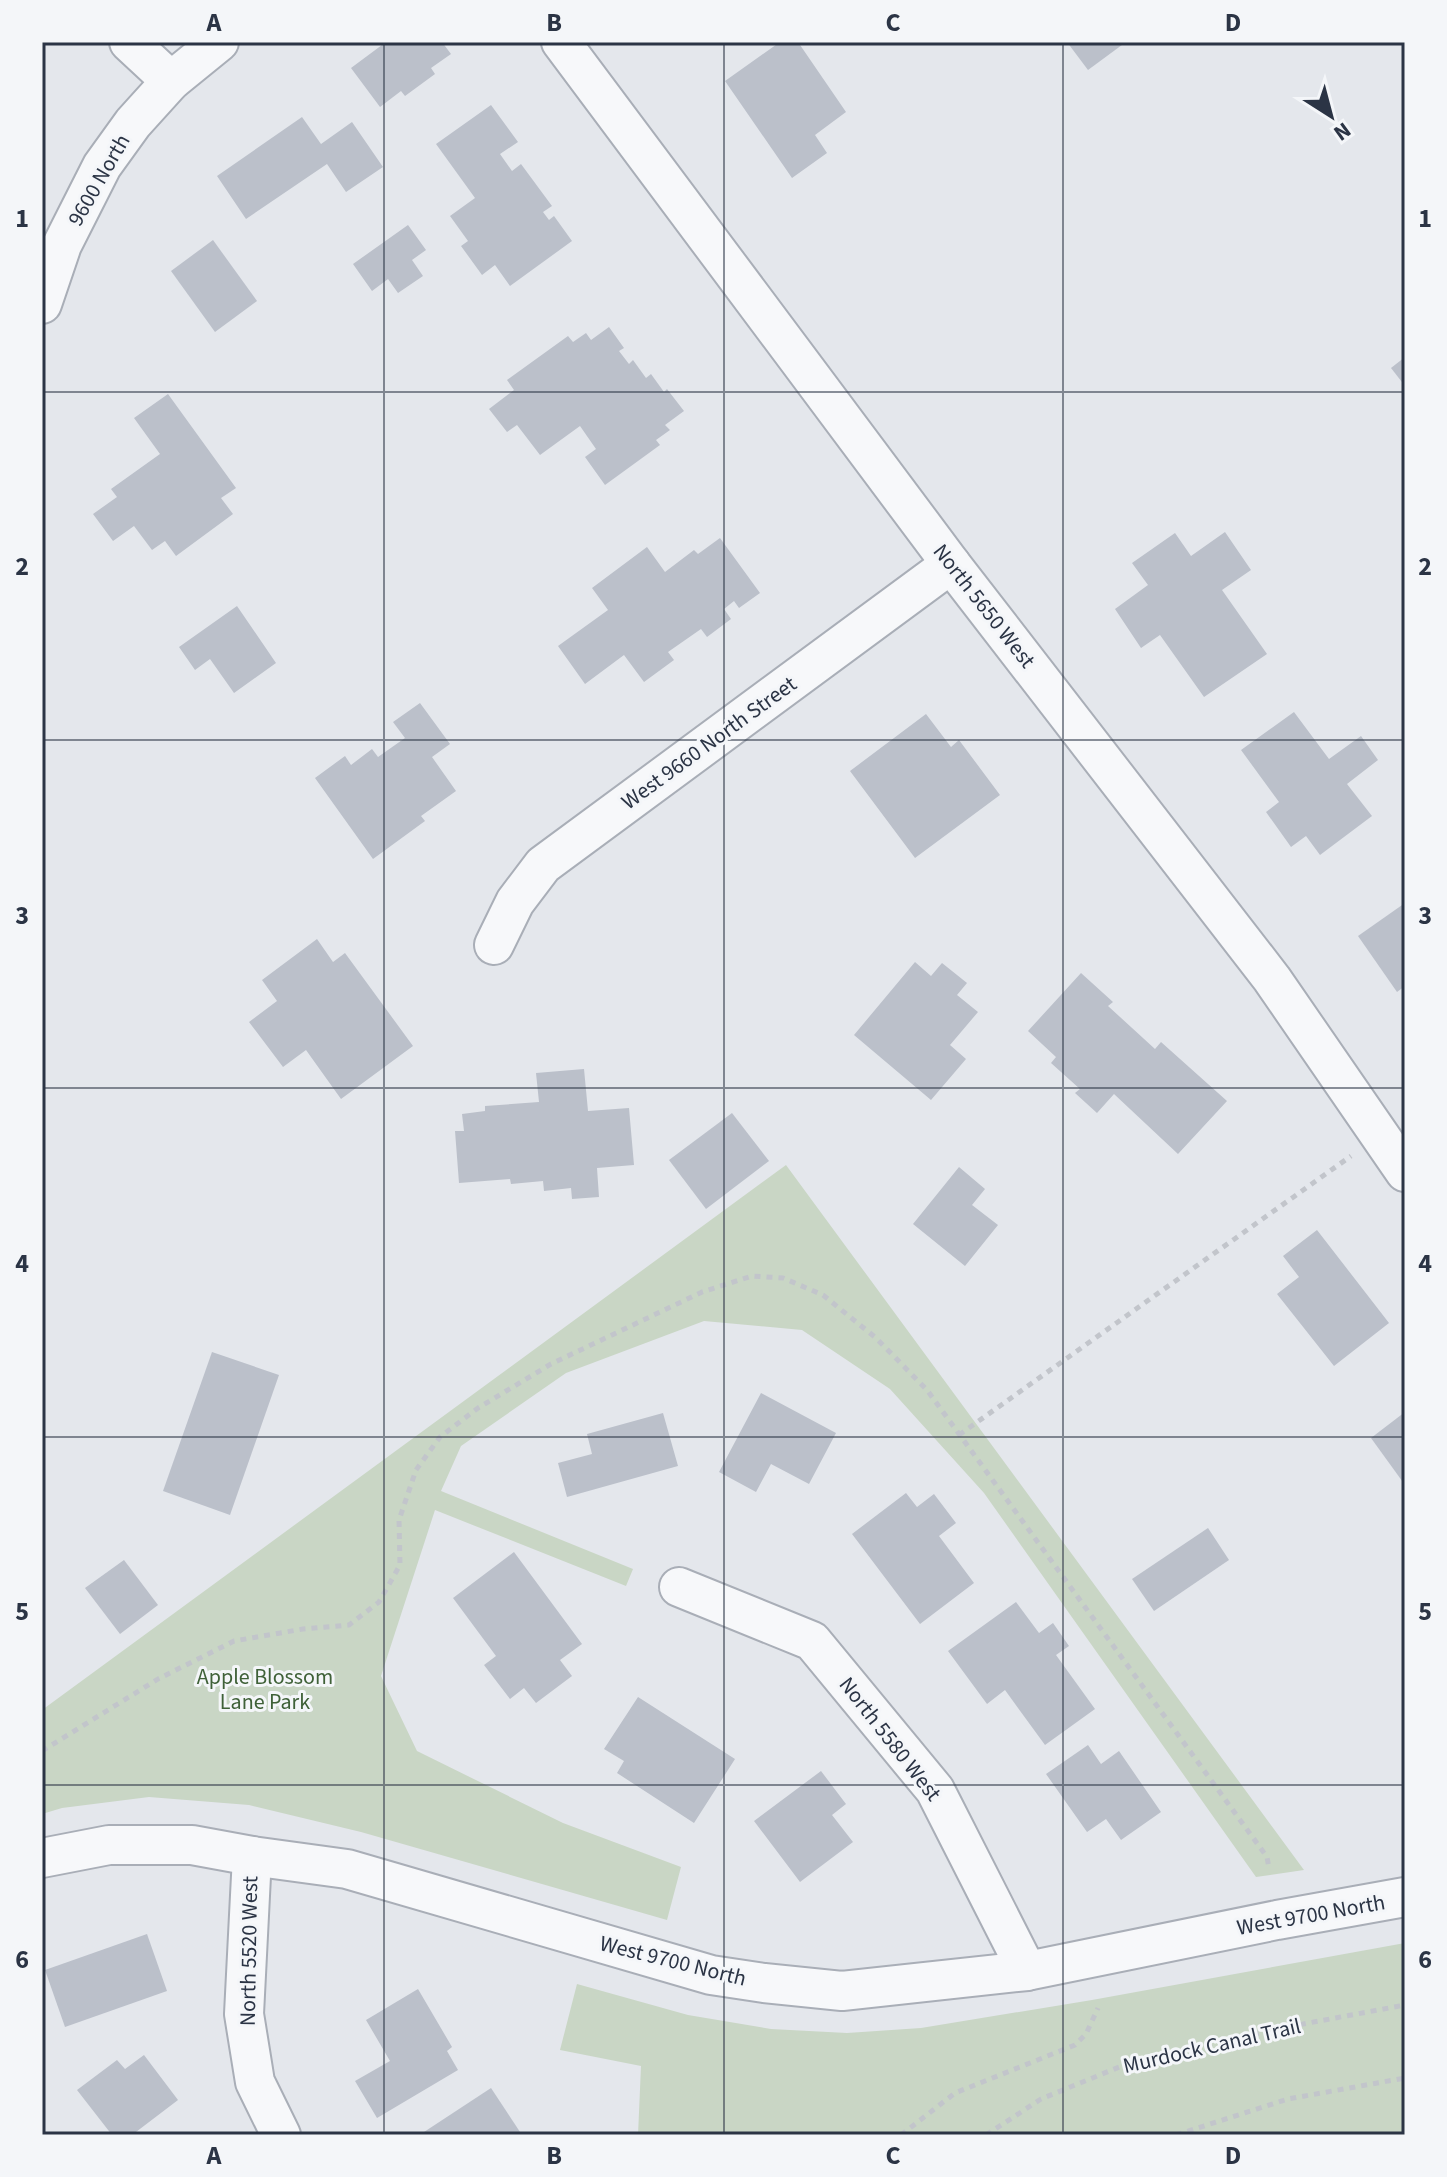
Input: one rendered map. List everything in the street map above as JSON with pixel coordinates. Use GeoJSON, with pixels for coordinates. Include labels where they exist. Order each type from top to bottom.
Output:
{"type":"FeatureCollection","features":[{"type":"Feature","properties":{"kind":"street"},"geometry":{"type":"LineString","coordinates":[[129,42],[171,81]]}},
{"type":"Feature","properties":{"kind":"street","name":"9600 North"},"geometry":{"type":"LineString","coordinates":[[42,304],[62,245],[102,166],[133,123],[171,81],[219,42]]}},
{"type":"Feature","properties":{"kind":"street","name":"North 5650 West"},"geometry":{"type":"LineString","coordinates":[[561,42],[951,564],[1272,979],[1405,1172]]}},
{"type":"Feature","properties":{"kind":"street","name":"West 9660 North Street"},"geometry":{"type":"LineString","coordinates":[[494,945],[515,902],[543,865],[951,564]]}},
{"type":"Feature","properties":{"kind":"street","name":"North 5580 West"},"geometry":{"type":"LineString","coordinates":[[679,1587],[812,1641],[935,1790],[1027,1971]]}},
{"type":"Feature","properties":{"kind":"street","name":"West 9700 North"},"geometry":{"type":"LineString","coordinates":[[42,1858],[109,1845],[192,1845],[347,1869],[711,1975],[842,1991],[1027,1971],[1405,1897]]}},
{"type":"Feature","properties":{"kind":"street","name":"North 5520 West"},"geometry":{"type":"LineString","coordinates":[[252,1856],[244,2014],[255,2082],[281,2135]]}},
{"type":"Feature","properties":{"kind":"path"},"geometry":{"type":"LineString","coordinates":[[959,1435],[1352,1155]]}},
{"type":"Feature","properties":{"kind":"path"},"geometry":{"type":"LineString","coordinates":[[42,1751],[158,1679],[234,1641],[349,1625],[379,1602],[400,1565],[399,1520],[416,1470],[440,1437],[478,1408],[551,1364],[702,1292],[752,1276],[783,1278],[823,1295],[876,1338],[927,1390],[1267,1857],[1269,1868]]}},
{"type":"Feature","properties":{"kind":"path","name":"Murdock Canal Trail"},"geometry":{"type":"LineString","coordinates":[[986,2135],[1041,2099],[1134,2061],[1405,2005]]}},
{"type":"Feature","properties":{"kind":"path"},"geometry":{"type":"LineString","coordinates":[[901,2135],[955,2093],[1075,2045],[1086,2034],[1098,2008]]}},
{"type":"Feature","properties":{"kind":"path"},"geometry":{"type":"LineString","coordinates":[[1176,2135],[1288,2099],[1405,2078]]}},
{"type":"Feature","properties":{"kind":"green space","name":"Apple Blossom Lane Park"},"geometry":{"type":"Polygon","coordinates":[[[786,1165],[1304,1870],[1256,1877],[984,1493],[890,1389],[802,1330],[704,1321],[566,1373],[461,1446],[441,1491],[633,1569],[626,1586],[435,1510],[381,1676],[417,1751],[563,1823],[681,1867],[667,1920],[361,1832],[249,1805],[149,1797],[62,1808],[42,1814],[42,1710],[786,1165]]]}},
{"type":"Feature","properties":{"kind":"green space"},"geometry":{"type":"Polygon","coordinates":[[[1405,1943],[1405,2135],[638,2135],[641,2066],[560,2050],[577,1984],[688,2015],[771,2029],[847,2033],[921,2028],[1405,1943]]]}},
{"type":"Feature","properties":{"kind":"building"},"geometry":{"type":"Polygon","coordinates":[[[386,42],[442,42],[451,54],[431,68],[435,74],[405,96],[401,91],[380,107],[351,68],[386,42]]]}},
{"type":"Feature","properties":{"kind":"building"},"geometry":{"type":"Polygon","coordinates":[[[780,42],[798,42],[846,112],[815,135],[827,153],[792,178],[725,81],[780,42]]]}},
{"type":"Feature","properties":{"kind":"building"},"geometry":{"type":"Polygon","coordinates":[[[1067,42],[1126,42],[1088,70],[1067,42]]]}},
{"type":"Feature","properties":{"kind":"building"},"geometry":{"type":"Polygon","coordinates":[[[491,105],[518,142],[500,154],[512,171],[521,164],[552,206],[543,212],[549,220],[554,216],[572,241],[510,286],[495,265],[482,275],[461,246],[468,241],[450,216],[475,198],[436,144],[491,105]]]}},
{"type":"Feature","properties":{"kind":"building"},"geometry":{"type":"Polygon","coordinates":[[[302,117],[321,144],[352,122],[383,167],[346,192],[327,164],[246,219],[217,176],[302,117]]]}},
{"type":"Feature","properties":{"kind":"building"},"geometry":{"type":"Polygon","coordinates":[[[408,225],[426,250],[412,260],[423,276],[398,293],[388,279],[372,291],[353,264],[408,225]]]}},
{"type":"Feature","properties":{"kind":"building"},"geometry":{"type":"Polygon","coordinates":[[[213,240],[257,301],[215,332],[171,271],[213,240]]]}},
{"type":"Feature","properties":{"kind":"building"},"geometry":{"type":"Polygon","coordinates":[[[609,327],[624,348],[619,351],[629,364],[633,360],[646,378],[651,374],[684,411],[665,425],[670,430],[656,440],[660,445],[605,485],[585,457],[596,449],[580,426],[540,455],[517,425],[507,432],[489,409],[514,390],[507,380],[568,336],[573,342],[586,333],[591,340],[609,327]]]}},
{"type":"Feature","properties":{"kind":"building"},"geometry":{"type":"Polygon","coordinates":[[[1405,357],[1405,386],[1391,368],[1405,357]]]}},
{"type":"Feature","properties":{"kind":"building"},"geometry":{"type":"Polygon","coordinates":[[[168,394],[236,488],[221,498],[233,514],[176,556],[165,541],[152,550],[134,526],[113,541],[93,514],[117,497],[111,489],[160,454],[134,418],[168,394]]]}},
{"type":"Feature","properties":{"kind":"building"},"geometry":{"type":"Polygon","coordinates":[[[1225,532],[1251,570],[1222,590],[1267,654],[1204,697],[1160,635],[1141,648],[1115,609],[1148,585],[1132,563],[1175,533],[1191,556],[1225,532]]]}},
{"type":"Feature","properties":{"kind":"building"},"geometry":{"type":"Polygon","coordinates":[[[720,538],[760,593],[739,608],[734,601],[724,609],[731,619],[707,637],[701,629],[668,652],[674,660],[644,682],[624,655],[585,684],[558,646],[608,610],[592,588],[647,547],[665,572],[694,550],[698,554],[720,538]]]}},
{"type":"Feature","properties":{"kind":"building"},"geometry":{"type":"Polygon","coordinates":[[[237,606],[276,663],[234,693],[210,659],[195,670],[179,647],[237,606]]]}},
{"type":"Feature","properties":{"kind":"building"},"geometry":{"type":"Polygon","coordinates":[[[420,703],[450,744],[432,757],[456,791],[421,816],[425,821],[373,859],[315,778],[345,756],[351,765],[372,749],[378,757],[405,738],[393,722],[420,703]]]}},
{"type":"Feature","properties":{"kind":"building"},"geometry":{"type":"Polygon","coordinates":[[[1294,712],[1329,759],[1361,736],[1378,760],[1347,784],[1372,816],[1320,855],[1306,836],[1291,847],[1266,812],[1279,802],[1241,750],[1294,712]]]}},
{"type":"Feature","properties":{"kind":"building"},"geometry":{"type":"Polygon","coordinates":[[[926,714],[951,747],[959,740],[1000,795],[915,858],[850,771],[926,714]]]}},
{"type":"Feature","properties":{"kind":"building"},"geometry":{"type":"Polygon","coordinates":[[[1405,903],[1405,986],[1397,992],[1358,936],[1405,903]]]}},
{"type":"Feature","properties":{"kind":"building"},"geometry":{"type":"Polygon","coordinates":[[[317,939],[333,962],[345,953],[413,1046],[341,1099],[306,1050],[283,1067],[249,1022],[277,1001],[262,980],[317,939]]]}},
{"type":"Feature","properties":{"kind":"building"},"geometry":{"type":"Polygon","coordinates":[[[915,962],[931,976],[942,963],[967,983],[957,995],[978,1012],[950,1045],[966,1059],[931,1100],[854,1035],[915,962]]]}},
{"type":"Feature","properties":{"kind":"building"},"geometry":{"type":"Polygon","coordinates":[[[1081,973],[1113,1002],[1108,1006],[1155,1049],[1161,1042],[1227,1101],[1178,1154],[1114,1094],[1097,1113],[1075,1093],[1080,1089],[1051,1063],[1056,1057],[1028,1031],[1081,973]]]}},
{"type":"Feature","properties":{"kind":"building"},"geometry":{"type":"Polygon","coordinates":[[[584,1069],[588,1111],[629,1108],[634,1165],[597,1168],[599,1197],[572,1199],[571,1188],[544,1191],[543,1181],[511,1184],[510,1179],[459,1183],[455,1131],[464,1131],[462,1114],[485,1111],[485,1106],[539,1102],[536,1073],[584,1069]]]}},
{"type":"Feature","properties":{"kind":"building"},"geometry":{"type":"Polygon","coordinates":[[[732,1113],[769,1161],[706,1209],[669,1160],[732,1113]]]}},
{"type":"Feature","properties":{"kind":"building"},"geometry":{"type":"Polygon","coordinates":[[[959,1167],[985,1189],[972,1205],[998,1225],[965,1266],[913,1224],[959,1167]]]}},
{"type":"Feature","properties":{"kind":"building"},"geometry":{"type":"Polygon","coordinates":[[[1317,1230],[1389,1323],[1334,1366],[1277,1294],[1299,1277],[1283,1256],[1317,1230]]]}},
{"type":"Feature","properties":{"kind":"building"},"geometry":{"type":"Polygon","coordinates":[[[212,1352],[279,1375],[230,1515],[163,1491],[212,1352]]]}},
{"type":"Feature","properties":{"kind":"building"},"geometry":{"type":"Polygon","coordinates":[[[761,1393],[836,1433],[809,1484],[771,1464],[756,1492],[719,1472],[761,1393]]]}},
{"type":"Feature","properties":{"kind":"building"},"geometry":{"type":"Polygon","coordinates":[[[1405,1412],[1405,1485],[1371,1438],[1405,1412]]]}},
{"type":"Feature","properties":{"kind":"building"},"geometry":{"type":"Polygon","coordinates":[[[663,1413],[678,1466],[567,1497],[558,1463],[592,1454],[587,1434],[663,1413]]]}},
{"type":"Feature","properties":{"kind":"building"},"geometry":{"type":"Polygon","coordinates":[[[906,1493],[917,1507],[934,1494],[956,1523],[939,1536],[974,1583],[920,1624],[852,1534],[906,1493]]]}},
{"type":"Feature","properties":{"kind":"building"},"geometry":{"type":"Polygon","coordinates":[[[1208,1528],[1229,1560],[1154,1611],[1132,1579],[1208,1528]]]}},
{"type":"Feature","properties":{"kind":"building"},"geometry":{"type":"Polygon","coordinates":[[[514,1552],[582,1644],[560,1660],[572,1676],[536,1703],[524,1688],[510,1699],[484,1665],[496,1656],[453,1598],[514,1552]]]}},
{"type":"Feature","properties":{"kind":"building"},"geometry":{"type":"Polygon","coordinates":[[[124,1560],[158,1605],[120,1634],[85,1588],[124,1560]]]}},
{"type":"Feature","properties":{"kind":"building"},"geometry":{"type":"Polygon","coordinates":[[[1016,1602],[1039,1633],[1053,1623],[1069,1646],[1056,1655],[1095,1709],[1045,1745],[1005,1690],[987,1704],[948,1651],[1016,1602]]]}},
{"type":"Feature","properties":{"kind":"building"},"geometry":{"type":"Polygon","coordinates":[[[638,1697],[735,1759],[694,1823],[617,1773],[624,1761],[604,1749],[638,1697]]]}},
{"type":"Feature","properties":{"kind":"building"},"geometry":{"type":"Polygon","coordinates":[[[1088,1745],[1101,1764],[1119,1751],[1161,1812],[1121,1840],[1106,1819],[1087,1832],[1046,1774],[1088,1745]]]}},
{"type":"Feature","properties":{"kind":"building"},"geometry":{"type":"Polygon","coordinates":[[[821,1771],[846,1804],[832,1815],[853,1842],[800,1882],[754,1821],[821,1771]]]}},
{"type":"Feature","properties":{"kind":"building"},"geometry":{"type":"Polygon","coordinates":[[[147,1934],[167,1991],[65,2027],[45,1970],[147,1934]]]}},
{"type":"Feature","properties":{"kind":"building"},"geometry":{"type":"Polygon","coordinates":[[[418,1989],[452,2047],[447,2051],[458,2070],[377,2118],[355,2081],[390,2061],[366,2020],[418,1989]]]}},
{"type":"Feature","properties":{"kind":"building"},"geometry":{"type":"Polygon","coordinates":[[[144,2055],[178,2100],[132,2135],[112,2135],[77,2090],[117,2060],[125,2069],[144,2055]]]}},
{"type":"Feature","properties":{"kind":"building"},"geometry":{"type":"Polygon","coordinates":[[[491,2088],[522,2135],[426,2135],[424,2132],[491,2088]]]}}]}
